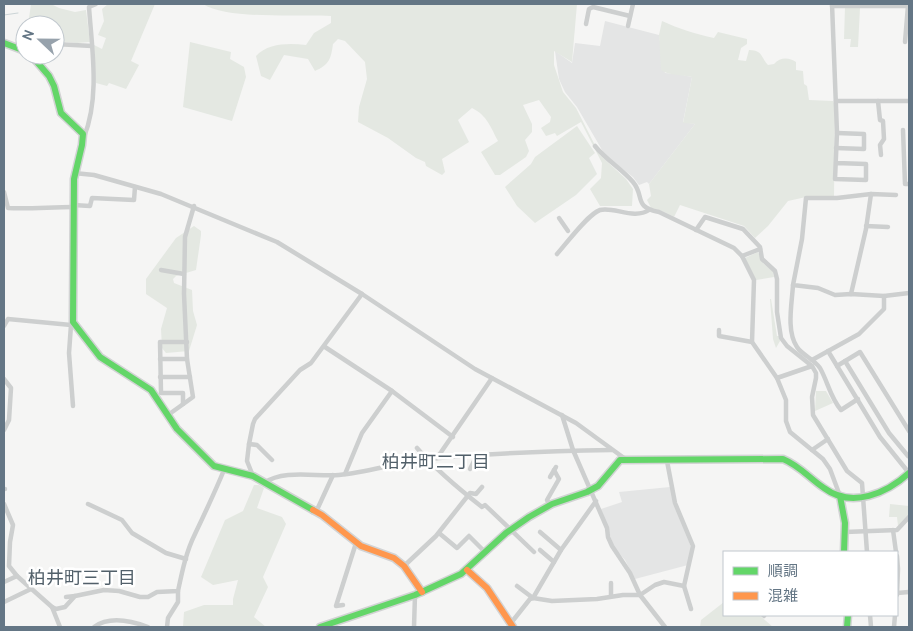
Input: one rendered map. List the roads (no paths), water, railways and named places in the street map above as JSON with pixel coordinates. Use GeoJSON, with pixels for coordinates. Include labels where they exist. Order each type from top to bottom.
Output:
{"type":"FeatureCollection","features":[{"type":"Feature","properties":{"kind":"street"},"geometry":{"type":"LineString","coordinates":[[73,406],[69,353],[72,324],[74,173],[90,116],[94,81],[89,7],[96,4]]}},
{"type":"Feature","properties":{"kind":"street"},"geometry":{"type":"LineString","coordinates":[[628,26],[633,4]]}},
{"type":"Feature","properties":{"kind":"street"},"geometry":{"type":"LineString","coordinates":[[836,163],[866,164],[866,180],[835,179],[837,133],[832,5],[908,6],[905,42]]}},
{"type":"Feature","properties":{"kind":"street"},"geometry":{"type":"LineString","coordinates":[[586,24],[589,9],[592,7],[630,16]]}},
{"type":"Feature","properties":{"kind":"street"},"geometry":{"type":"LineString","coordinates":[[65,45],[92,46]]}},
{"type":"Feature","properties":{"kind":"street"},"geometry":{"type":"LineString","coordinates":[[40,65],[49,76],[54,86],[61,113],[81,131],[83,138]]}},
{"type":"Feature","properties":{"kind":"street"},"geometry":{"type":"LineString","coordinates":[[878,101],[880,120],[883,121],[884,139],[880,145],[880,155]]}},
{"type":"Feature","properties":{"kind":"street"},"geometry":{"type":"LineString","coordinates":[[836,102],[909,101]]}},
{"type":"Feature","properties":{"kind":"street"},"geometry":{"type":"LineString","coordinates":[[903,130],[907,158],[905,184],[909,184]]}},
{"type":"Feature","properties":{"kind":"street"},"geometry":{"type":"LineString","coordinates":[[836,148],[864,149],[864,134],[837,133]]}},
{"type":"Feature","properties":{"kind":"street"},"geometry":{"type":"LineString","coordinates":[[595,146],[604,157],[632,180],[639,190],[638,197],[646,208],[659,212],[734,248],[742,256],[754,280],[752,342],[777,378],[786,400],[786,420],[790,432],[823,459],[830,469],[840,496],[845,532],[844,551]]}},
{"type":"Feature","properties":{"kind":"street"},"geometry":{"type":"LineString","coordinates":[[74,173],[94,176],[161,194],[194,206],[277,242],[362,294],[475,369],[587,430],[626,459]]}},
{"type":"Feature","properties":{"kind":"street"},"geometry":{"type":"LineString","coordinates":[[4,192],[8,208],[90,206],[92,198],[134,200],[135,187]]}},
{"type":"Feature","properties":{"kind":"street"},"geometry":{"type":"LineString","coordinates":[[851,294],[871,194]]}},
{"type":"Feature","properties":{"kind":"street"},"geometry":{"type":"LineString","coordinates":[[858,399],[841,410],[835,403],[819,367],[796,346],[789,321],[793,285],[804,224],[806,198],[837,198],[871,194],[896,195]]}},
{"type":"Feature","properties":{"kind":"street"},"geometry":{"type":"LineString","coordinates":[[168,415],[194,397],[190,377],[184,312],[184,274],[185,238],[194,206]]}},
{"type":"Feature","properties":{"kind":"street"},"geometry":{"type":"LineString","coordinates":[[557,254],[578,229],[597,212],[602,210],[644,214],[649,210]]}},
{"type":"Feature","properties":{"kind":"street"},"geometry":{"type":"LineString","coordinates":[[696,230],[705,217],[743,229],[760,249],[762,259],[775,271],[777,279],[777,312],[781,338],[787,346],[812,366],[816,372],[812,397],[813,416],[848,471],[862,483],[867,551]]}},
{"type":"Feature","properties":{"kind":"street"},"geometry":{"type":"LineString","coordinates":[[559,218],[568,231]]}},
{"type":"Feature","properties":{"kind":"street"},"geometry":{"type":"LineString","coordinates":[[866,226],[888,228]]}},
{"type":"Feature","properties":{"kind":"street"},"geometry":{"type":"LineString","coordinates":[[742,256],[760,249]]}},
{"type":"Feature","properties":{"kind":"street"},"geometry":{"type":"LineString","coordinates":[[161,270],[184,274]]}},
{"type":"Feature","properties":{"kind":"street"},"geometry":{"type":"LineString","coordinates":[[793,285],[818,288],[835,295],[884,296],[909,293]]}},
{"type":"Feature","properties":{"kind":"street"},"geometry":{"type":"LineString","coordinates":[[253,476],[247,461],[250,430],[255,419],[300,370],[311,363],[325,347],[362,294]]}},
{"type":"Feature","properties":{"kind":"street"},"geometry":{"type":"LineString","coordinates":[[812,360],[860,334],[884,308],[884,296]]}},
{"type":"Feature","properties":{"kind":"street"},"geometry":{"type":"LineString","coordinates":[[4,326],[8,320],[72,324],[100,357],[151,390],[177,429],[211,464],[224,470],[253,476],[330,521],[356,543],[368,549],[388,554],[404,566],[422,592]]}},
{"type":"Feature","properties":{"kind":"street"},"geometry":{"type":"LineString","coordinates":[[719,330],[719,336],[752,342]]}},
{"type":"Feature","properties":{"kind":"street"},"geometry":{"type":"LineString","coordinates":[[183,404],[183,393],[161,393],[160,342],[187,342]]}},
{"type":"Feature","properties":{"kind":"street"},"geometry":{"type":"LineString","coordinates":[[325,347],[392,391],[452,437]]}},
{"type":"Feature","properties":{"kind":"street"},"geometry":{"type":"LineString","coordinates":[[320,627],[422,592],[467,570],[485,552],[511,531],[550,505],[592,489],[603,481],[615,463],[620,460],[783,459],[802,468],[827,490],[840,496],[864,498],[891,489],[909,473],[880,437],[828,351]]}},
{"type":"Feature","properties":{"kind":"street"},"geometry":{"type":"LineString","coordinates":[[837,366],[860,352],[909,431]]}},
{"type":"Feature","properties":{"kind":"street"},"geometry":{"type":"LineString","coordinates":[[160,359],[188,359]]}},
{"type":"Feature","properties":{"kind":"street"},"geometry":{"type":"LineString","coordinates":[[845,361],[889,433],[909,456],[901,463]]}},
{"type":"Feature","properties":{"kind":"street"},"geometry":{"type":"LineString","coordinates":[[777,378],[812,366]]}},
{"type":"Feature","properties":{"kind":"street"},"geometry":{"type":"LineString","coordinates":[[160,377],[190,377]]}},
{"type":"Feature","properties":{"kind":"street"},"geometry":{"type":"LineString","coordinates":[[437,458],[492,378]]}},
{"type":"Feature","properties":{"kind":"street"},"geometry":{"type":"LineString","coordinates":[[4,379],[11,388],[9,420],[4,430]]}},
{"type":"Feature","properties":{"kind":"street"},"geometry":{"type":"LineString","coordinates":[[814,387],[827,385]]}},
{"type":"Feature","properties":{"kind":"street"},"geometry":{"type":"LineString","coordinates":[[345,474],[362,433],[392,391]]}},
{"type":"Feature","properties":{"kind":"street"},"geometry":{"type":"LineString","coordinates":[[562,415],[573,450],[592,489],[607,528],[608,538],[630,573],[640,595],[665,627]]}},
{"type":"Feature","properties":{"kind":"street"},"geometry":{"type":"LineString","coordinates":[[812,450],[828,439]]}},
{"type":"Feature","properties":{"kind":"street"},"geometry":{"type":"LineString","coordinates":[[248,444],[257,445],[272,460]]}},
{"type":"Feature","properties":{"kind":"street"},"geometry":{"type":"LineString","coordinates":[[417,448],[468,496],[482,507],[485,505],[534,552]]}},
{"type":"Feature","properties":{"kind":"street"},"geometry":{"type":"LineString","coordinates":[[264,484],[291,475],[332,476],[437,458],[573,450],[612,450]]}},
{"type":"Feature","properties":{"kind":"street"},"geometry":{"type":"LineString","coordinates":[[470,469],[476,455]]}},
{"type":"Feature","properties":{"kind":"street"},"geometry":{"type":"LineString","coordinates":[[667,461],[675,503],[693,546],[684,586],[690,608]]}},
{"type":"Feature","properties":{"kind":"street"},"geometry":{"type":"LineString","coordinates":[[550,477],[555,468],[559,479],[547,500],[550,505]]}},
{"type":"Feature","properties":{"kind":"street"},"geometry":{"type":"LineString","coordinates":[[167,627],[168,618],[178,602],[178,591],[194,535],[224,470]]}},
{"type":"Feature","properties":{"kind":"street"},"geometry":{"type":"LineString","coordinates":[[316,512],[332,476]]}},
{"type":"Feature","properties":{"kind":"street"},"geometry":{"type":"LineString","coordinates":[[404,566],[439,533],[468,496],[476,494],[482,487]]}},
{"type":"Feature","properties":{"kind":"street"},"geometry":{"type":"LineString","coordinates":[[467,570],[487,588],[512,625],[530,599],[533,598],[561,550],[596,501]]}},
{"type":"Feature","properties":{"kind":"street"},"geometry":{"type":"LineString","coordinates":[[4,504],[13,525],[6,562],[9,566],[31,589],[56,609],[65,606],[76,596]]}},
{"type":"Feature","properties":{"kind":"street"},"geometry":{"type":"LineString","coordinates":[[88,504],[122,520],[132,532],[166,553],[186,559]]}},
{"type":"Feature","properties":{"kind":"street"},"geometry":{"type":"LineString","coordinates":[[845,532],[897,530],[909,517]]}},
{"type":"Feature","properties":{"kind":"street"},"geometry":{"type":"LineString","coordinates":[[893,530],[896,551]]}},
{"type":"Feature","properties":{"kind":"street"},"geometry":{"type":"LineString","coordinates":[[540,532],[561,550]]}},
{"type":"Feature","properties":{"kind":"street"},"geometry":{"type":"LineString","coordinates":[[439,533],[457,548],[469,536],[485,552]]}},
{"type":"Feature","properties":{"kind":"street"},"geometry":{"type":"LineString","coordinates":[[343,606],[336,606],[356,543]]}},
{"type":"Feature","properties":{"kind":"street"},"geometry":{"type":"LineString","coordinates":[[540,550],[554,562]]}},
{"type":"Feature","properties":{"kind":"street"},"geometry":{"type":"LineString","coordinates":[[4,582],[17,576]]}},
{"type":"Feature","properties":{"kind":"street"},"geometry":{"type":"LineString","coordinates":[[517,586],[533,598],[552,601],[640,595],[655,585],[664,582],[684,586]]}},
{"type":"Feature","properties":{"kind":"street"},"geometry":{"type":"LineString","coordinates":[[611,583],[611,596]]}},
{"type":"Feature","properties":{"kind":"street"},"geometry":{"type":"LineString","coordinates":[[4,602],[31,589]]}},
{"type":"Feature","properties":{"kind":"street"},"geometry":{"type":"LineString","coordinates":[[66,598],[104,590],[115,590],[148,597],[157,592],[178,591]]}},
{"type":"Feature","properties":{"kind":"street"},"geometry":{"type":"LineString","coordinates":[[414,595],[414,627]]}},
{"type":"Feature","properties":{"kind":"street"},"geometry":{"type":"LineString","coordinates":[[52,607],[60,627]]}},
{"type":"Feature","properties":{"kind":"street"},"geometry":{"type":"LineString","coordinates":[[94,627],[106,620],[148,627]]}},
{"type":"Feature","properties":{"kind":"waterway"},"geometry":{"type":"LineString","coordinates":[[4,15],[18,13]]}},
{"type":"Feature","properties":{"kind":"district","name":"柏井町二丁目"},"geometry":{"type":"Point","coordinates":[436,462]}},
{"type":"Feature","properties":{"kind":"district","name":"柏井町三丁目"},"geometry":{"type":"Point","coordinates":[82,578]}}]}
